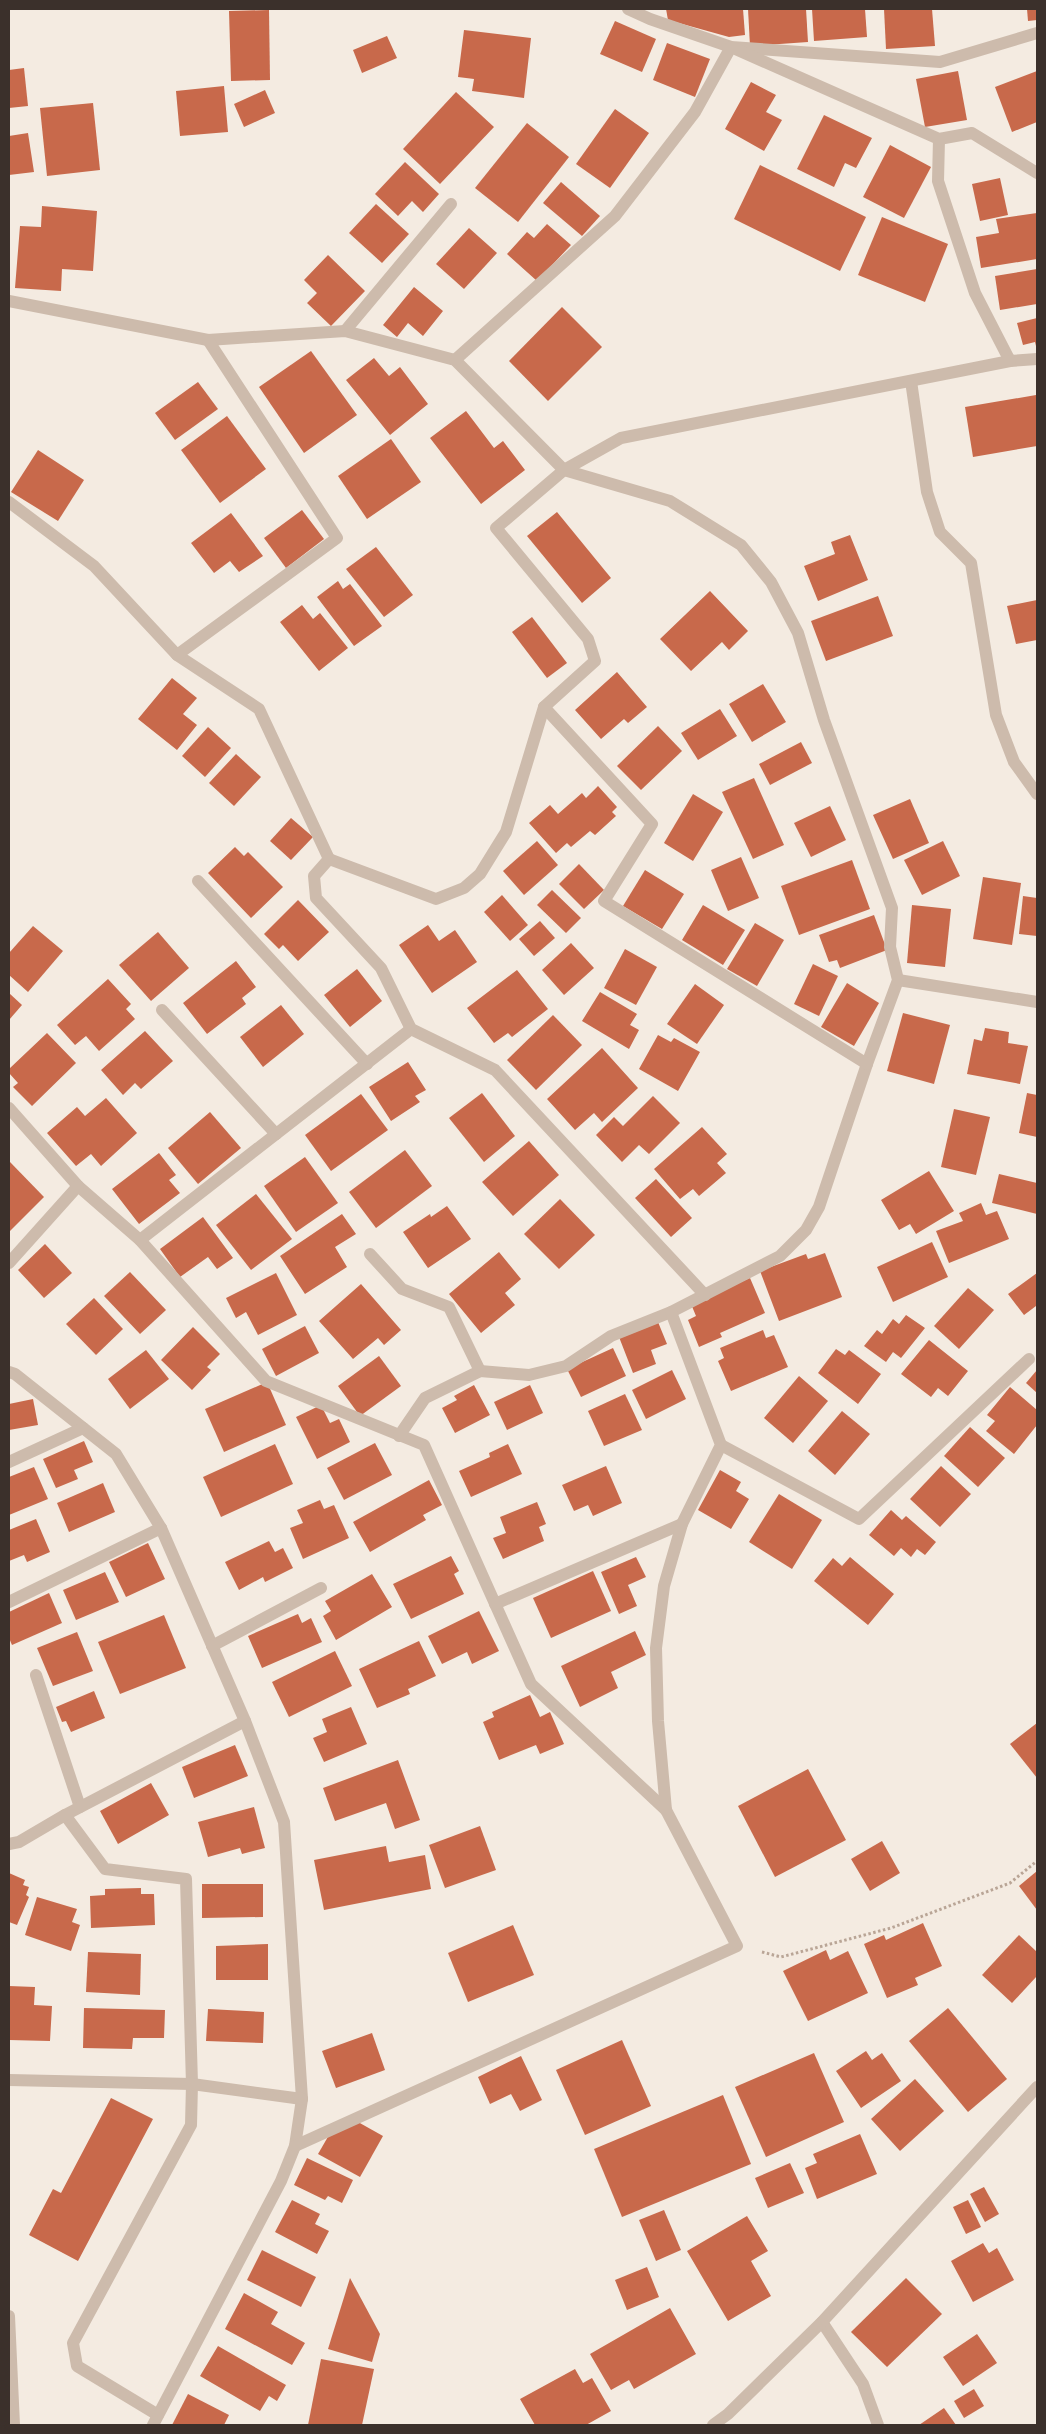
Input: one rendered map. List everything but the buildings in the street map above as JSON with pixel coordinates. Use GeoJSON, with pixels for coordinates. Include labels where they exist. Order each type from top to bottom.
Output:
{"type":"FeatureCollection","features":[{"type":"Feature","properties":{"kind":"street"},"geometry":{"type":"LineString","coordinates":[[628,9],[650,19],[731,47],[939,138],[972,133],[1037,173]]}},
{"type":"Feature","properties":{"kind":"street"},"geometry":{"type":"LineString","coordinates":[[731,47],[940,62],[1037,33]]}},
{"type":"Feature","properties":{"kind":"street"},"geometry":{"type":"LineString","coordinates":[[455,360],[615,216],[695,112],[731,47]]}},
{"type":"Feature","properties":{"kind":"street"},"geometry":{"type":"LineString","coordinates":[[939,138],[938,181],[975,293],[1010,361]]}},
{"type":"Feature","properties":{"kind":"street"},"geometry":{"type":"LineString","coordinates":[[345,331],[451,204]]}},
{"type":"Feature","properties":{"kind":"street"},"geometry":{"type":"LineString","coordinates":[[9,301],[208,340],[345,331],[455,360],[564,470],[670,501],[741,545],[771,582],[798,633],[827,729],[892,908],[890,947],[898,980],[867,1064],[819,1207],[806,1230],[780,1256],[671,1312],[611,1336],[566,1366],[529,1375],[480,1371],[424,1398],[399,1436]]}},
{"type":"Feature","properties":{"kind":"street"},"geometry":{"type":"LineString","coordinates":[[176,654],[338,538],[208,340]]}},
{"type":"Feature","properties":{"kind":"street"},"geometry":{"type":"LineString","coordinates":[[9,502],[94,566],[176,654],[259,709],[329,859],[436,899],[464,888],[480,874],[506,832],[544,707],[595,660],[588,639],[496,528],[564,470],[621,438],[1010,361],[1037,359]]}},
{"type":"Feature","properties":{"kind":"street"},"geometry":{"type":"LineString","coordinates":[[911,380],[927,492],[940,532],[971,563],[996,715],[1014,762],[1037,794]]}},
{"type":"Feature","properties":{"kind":"street"},"geometry":{"type":"LineString","coordinates":[[544,707],[652,824],[604,902],[867,1064]]}},
{"type":"Feature","properties":{"kind":"street"},"geometry":{"type":"LineString","coordinates":[[329,859],[314,876],[316,898],[380,968],[411,1029],[495,1070],[705,1295]]}},
{"type":"Feature","properties":{"kind":"street"},"geometry":{"type":"LineString","coordinates":[[198,881],[367,1064]]}},
{"type":"Feature","properties":{"kind":"street"},"geometry":{"type":"LineString","coordinates":[[898,980],[1037,1002]]}},
{"type":"Feature","properties":{"kind":"street"},"geometry":{"type":"LineString","coordinates":[[162,1010],[276,1134]]}},
{"type":"Feature","properties":{"kind":"street"},"geometry":{"type":"LineString","coordinates":[[140,1240],[411,1029]]}},
{"type":"Feature","properties":{"kind":"street"},"geometry":{"type":"LineString","coordinates":[[9,1108],[78,1186],[140,1240],[266,1381],[424,1445],[531,1684],[666,1810],[737,1946],[295,2146]]}},
{"type":"Feature","properties":{"kind":"street"},"geometry":{"type":"LineString","coordinates":[[9,1263],[78,1186]]}},
{"type":"Feature","properties":{"kind":"street"},"geometry":{"type":"LineString","coordinates":[[370,1254],[402,1289],[449,1307],[480,1371]]}},
{"type":"Feature","properties":{"kind":"street"},"geometry":{"type":"LineString","coordinates":[[671,1312],[721,1446],[859,1519],[1029,1359]]}},
{"type":"Feature","properties":{"kind":"street"},"geometry":{"type":"LineString","coordinates":[[9,1372],[16,1374],[116,1454],[161,1528],[245,1721],[284,1822],[302,2099],[295,2146],[281,2181],[156,2420],[77,2366],[74,2343],[191,2125],[192,2084],[186,1879],[105,1869],[65,1815]]}},
{"type":"Feature","properties":{"kind":"street"},"geometry":{"type":"LineString","coordinates":[[9,1462],[83,1428]]}},
{"type":"Feature","properties":{"kind":"street"},"geometry":{"type":"LineString","coordinates":[[666,1810],[658,1721],[656,1648],[664,1586],[682,1524],[721,1446]]}},
{"type":"Feature","properties":{"kind":"street"},"geometry":{"type":"LineString","coordinates":[[495,1604],[682,1524]]}},
{"type":"Feature","properties":{"kind":"street"},"geometry":{"type":"LineString","coordinates":[[9,1602],[161,1528]]}},
{"type":"Feature","properties":{"kind":"street"},"geometry":{"type":"LineString","coordinates":[[212,1646],[321,1588]]}},
{"type":"Feature","properties":{"kind":"street"},"geometry":{"type":"LineString","coordinates":[[36,1675],[80,1807]]}},
{"type":"Feature","properties":{"kind":"street"},"geometry":{"type":"LineString","coordinates":[[9,1844],[19,1842],[65,1815],[245,1721]]}},
{"type":"Feature","properties":{"kind":"street"},"geometry":{"type":"LineString","coordinates":[[9,2080],[192,2084],[302,2099]]}},
{"type":"Feature","properties":{"kind":"street"},"geometry":{"type":"LineString","coordinates":[[713,2425],[728,2414],[822,2322],[1037,2087]]}},
{"type":"Feature","properties":{"kind":"street"},"geometry":{"type":"LineString","coordinates":[[9,2316],[14,2425]]}},
{"type":"Feature","properties":{"kind":"street"},"geometry":{"type":"LineString","coordinates":[[822,2322],[863,2384],[878,2425]]}},
{"type":"Feature","properties":{"kind":"path"},"geometry":{"type":"LineString","coordinates":[[737,1946],[781,1957],[891,1928],[1010,1883],[1037,1861]]}}]}
